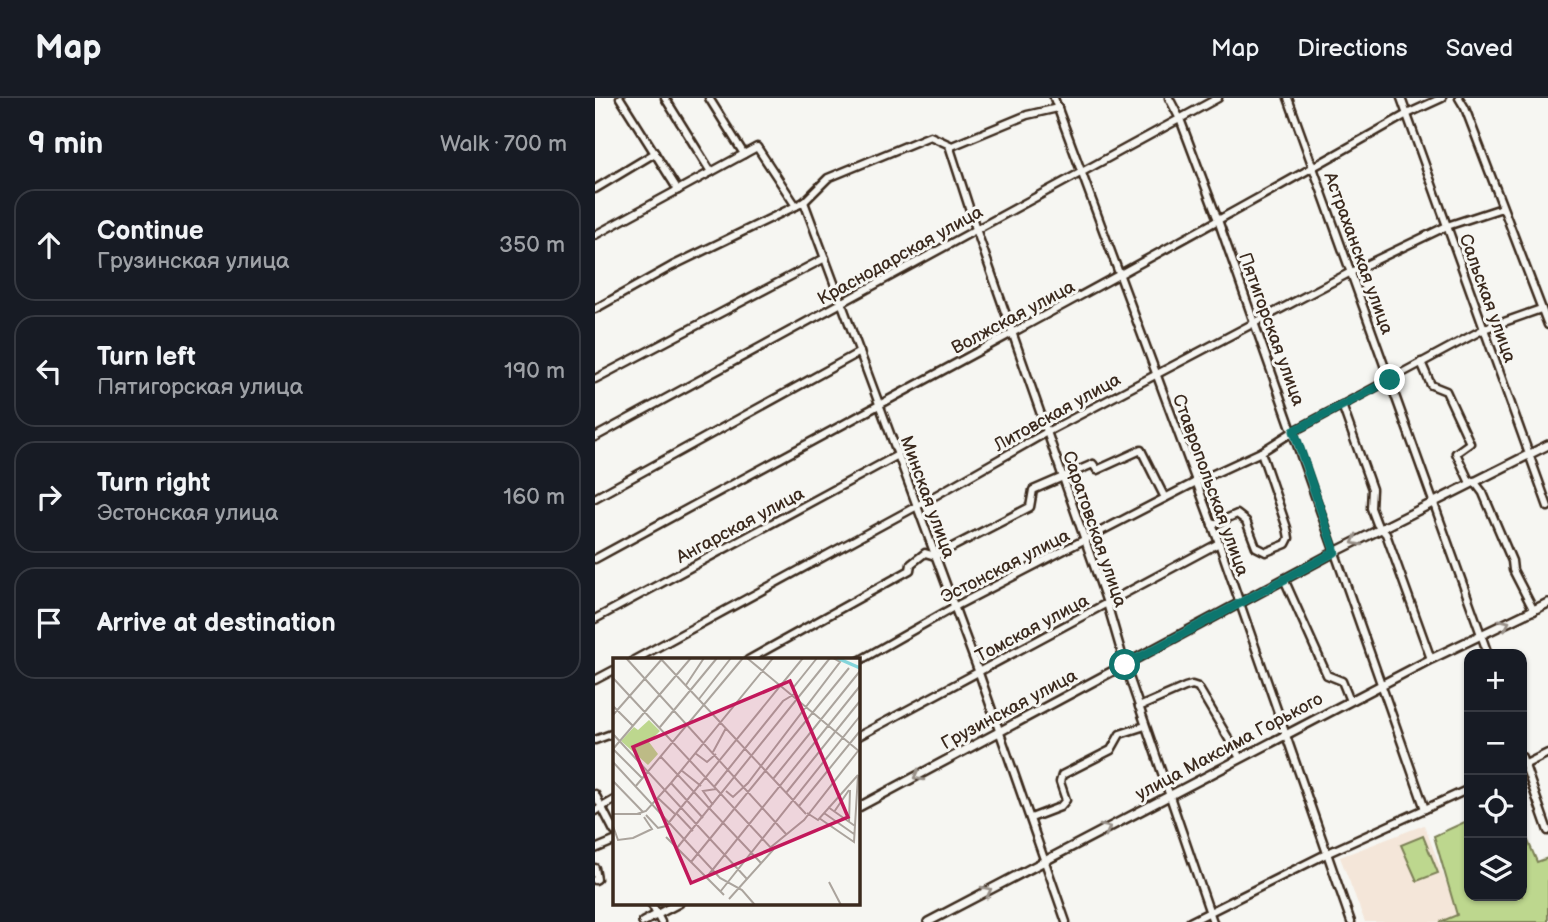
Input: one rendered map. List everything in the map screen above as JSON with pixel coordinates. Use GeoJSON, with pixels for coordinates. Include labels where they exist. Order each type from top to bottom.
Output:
{"type":"FeatureCollection","features":[{"type":"Feature","properties":{"kind":"main road","name":"Грузинская улица"},"geometry":{"type":"LineString","coordinates":[[859,807],[1335,552],[1548,445]]}},
{"type":"Feature","properties":{"kind":"main road","name":"улица Максима Горького"},"geometry":{"type":"LineString","coordinates":[[927,922],[1431,659],[1548,603]]}},
{"type":"Feature","properties":{"kind":"main road"},"geometry":{"type":"LineString","coordinates":[[643,922],[659,918],[678,904]]}},
{"type":"Feature","properties":{"kind":"street"},"geometry":{"type":"LineString","coordinates":[[620,98],[678,190]]}},
{"type":"Feature","properties":{"kind":"street"},"geometry":{"type":"LineString","coordinates":[[665,98],[712,172]]}},
{"type":"Feature","properties":{"kind":"street"},"geometry":{"type":"LineString","coordinates":[[709,98],[744,154]]}},
{"type":"Feature","properties":{"kind":"street","name":"Ставропольская улица"},"geometry":{"type":"LineString","coordinates":[[1054,98],[1219,544],[1351,922]]}},
{"type":"Feature","properties":{"kind":"street","name":"Пятигорская улица"},"geometry":{"type":"LineString","coordinates":[[1169,98],[1218,220],[1253,324],[1294,431],[1425,809]]}},
{"type":"Feature","properties":{"kind":"street","name":"Краснодарская улица"},"geometry":{"type":"LineString","coordinates":[[595,437],[1218,98]]}},
{"type":"Feature","properties":{"kind":"street","name":"Астраханская улица"},"geometry":{"type":"LineString","coordinates":[[1288,98],[1486,649]]}},
{"type":"Feature","properties":{"kind":"street","name":"Сальская улица"},"geometry":{"type":"LineString","coordinates":[[1401,98],[1548,507]]}},
{"type":"Feature","properties":{"kind":"street","name":"Волжская улица"},"geometry":{"type":"LineString","coordinates":[[595,559],[1120,276],[1407,114],[1443,98]]}},
{"type":"Feature","properties":{"kind":"street"},"geometry":{"type":"LineString","coordinates":[[1459,98],[1548,325]]}},
{"type":"Feature","properties":{"kind":"street"},"geometry":{"type":"LineString","coordinates":[[595,309],[672,266],[804,202],[828,178],[930,136],[951,146],[1027,115],[1058,108]]}},
{"type":"Feature","properties":{"kind":"street","name":"Саратовская улица"},"geometry":{"type":"LineString","coordinates":[[949,145],[1107,603],[1145,726],[1213,922]]}},
{"type":"Feature","properties":{"kind":"street"},"geometry":{"type":"LineString","coordinates":[[595,235],[757,148],[796,206]]}},
{"type":"Feature","properties":{"kind":"street"},"geometry":{"type":"LineString","coordinates":[[595,189],[655,153]]}},
{"type":"Feature","properties":{"kind":"street","name":"Минская улица"},"geometry":{"type":"LineString","coordinates":[[804,202],[979,673],[1066,922]]}},
{"type":"Feature","properties":{"kind":"street","name":"Литовская улица"},"geometry":{"type":"LineString","coordinates":[[638,658],[1047,432],[1351,272],[1447,226],[1502,208]]}},
{"type":"Feature","properties":{"kind":"street"},"geometry":{"type":"LineString","coordinates":[[595,379],[825,258]]}},
{"type":"Feature","properties":{"kind":"street","name":"Эстонская улица"},"geometry":{"type":"LineString","coordinates":[[859,661],[954,607],[1196,482],[1261,452],[1294,431],[1484,329],[1541,309]]}},
{"type":"Feature","properties":{"kind":"street"},"geometry":{"type":"LineString","coordinates":[[595,498],[860,352]]}},
{"type":"Feature","properties":{"kind":"street"},"geometry":{"type":"LineString","coordinates":[[1421,362],[1431,385],[1446,391],[1470,443],[1456,453],[1472,482],[1483,493],[1512,561],[1513,570],[1534,611]]}},
{"type":"Feature","properties":{"kind":"street"},"geometry":{"type":"LineString","coordinates":[[1342,405],[1372,489],[1371,508],[1386,534],[1431,659]]}},
{"type":"Feature","properties":{"kind":"street"},"geometry":{"type":"LineString","coordinates":[[752,658],[910,570],[911,564],[925,553],[935,556],[1030,507],[1033,490],[1093,464],[1097,470],[1142,450],[1165,498]]}},
{"type":"Feature","properties":{"kind":"street"},"geometry":{"type":"LineString","coordinates":[[1212,525],[1237,514],[1246,521],[1256,547],[1266,552],[1286,544],[1289,538],[1287,528],[1261,452]]}},
{"type":"Feature","properties":{"kind":"street","name":"Ангарская улица"},"geometry":{"type":"LineString","coordinates":[[595,619],[898,455]]}},
{"type":"Feature","properties":{"kind":"street","name":"Томская улица"},"geometry":{"type":"LineString","coordinates":[[859,736],[1219,544]]}},
{"type":"Feature","properties":{"kind":"street"},"geometry":{"type":"LineString","coordinates":[[1284,579],[1327,675],[1342,681],[1350,701]]}},
{"type":"Feature","properties":{"kind":"street"},"geometry":{"type":"LineString","coordinates":[[595,680],[613,671]]}},
{"type":"Feature","properties":{"kind":"street"},"geometry":{"type":"LineString","coordinates":[[1139,707],[1185,687],[1198,687],[1240,758]]}},
{"type":"Feature","properties":{"kind":"street"},"geometry":{"type":"LineString","coordinates":[[1031,818],[1060,807],[1066,800],[1060,782],[1062,775],[1111,750],[1121,734],[1145,726]]}},
{"type":"Feature","properties":{"kind":"street"},"geometry":{"type":"LineString","coordinates":[[595,740],[613,733]]}},
{"type":"Feature","properties":{"kind":"street"},"geometry":{"type":"LineString","coordinates":[[1527,761],[1548,753]]}},
{"type":"Feature","properties":{"kind":"street"},"geometry":{"type":"LineString","coordinates":[[1527,773],[1548,831]]}},
{"type":"Feature","properties":{"kind":"street"},"geometry":{"type":"LineString","coordinates":[[1190,922],[1328,853],[1464,791]]}},
{"type":"Feature","properties":{"kind":"street"},"geometry":{"type":"LineString","coordinates":[[595,794],[598,809],[613,830]]}},
{"type":"Feature","properties":{"kind":"street"},"geometry":{"type":"LineString","coordinates":[[595,849],[613,841]]}},
{"type":"Feature","properties":{"kind":"street"},"geometry":{"type":"LineString","coordinates":[[595,868],[595,880]]}},
{"type":"Feature","properties":{"kind":"shaded area"},"geometry":{"type":"Polygon","coordinates":[[[1424,825],[1459,915],[1442,922],[1365,922],[1340,857],[1424,825]]]}},
{"type":"Feature","properties":{"kind":"green space"},"geometry":{"type":"Polygon","coordinates":[[[1464,822],[1464,901],[1527,901],[1527,839],[1537,862],[1548,858],[1548,922],[1440,922],[1457,915],[1434,836],[1464,822]]]}},
{"type":"Feature","properties":{"kind":"green space"},"geometry":{"type":"Polygon","coordinates":[[[1423,836],[1438,873],[1417,881],[1401,845],[1423,836]]]}},
{"type":"Feature","properties":{"kind":"route"},"geometry":{"type":"LineString","coordinates":[[1125,665],[1335,552],[1294,431],[1390,380]]}}]}
